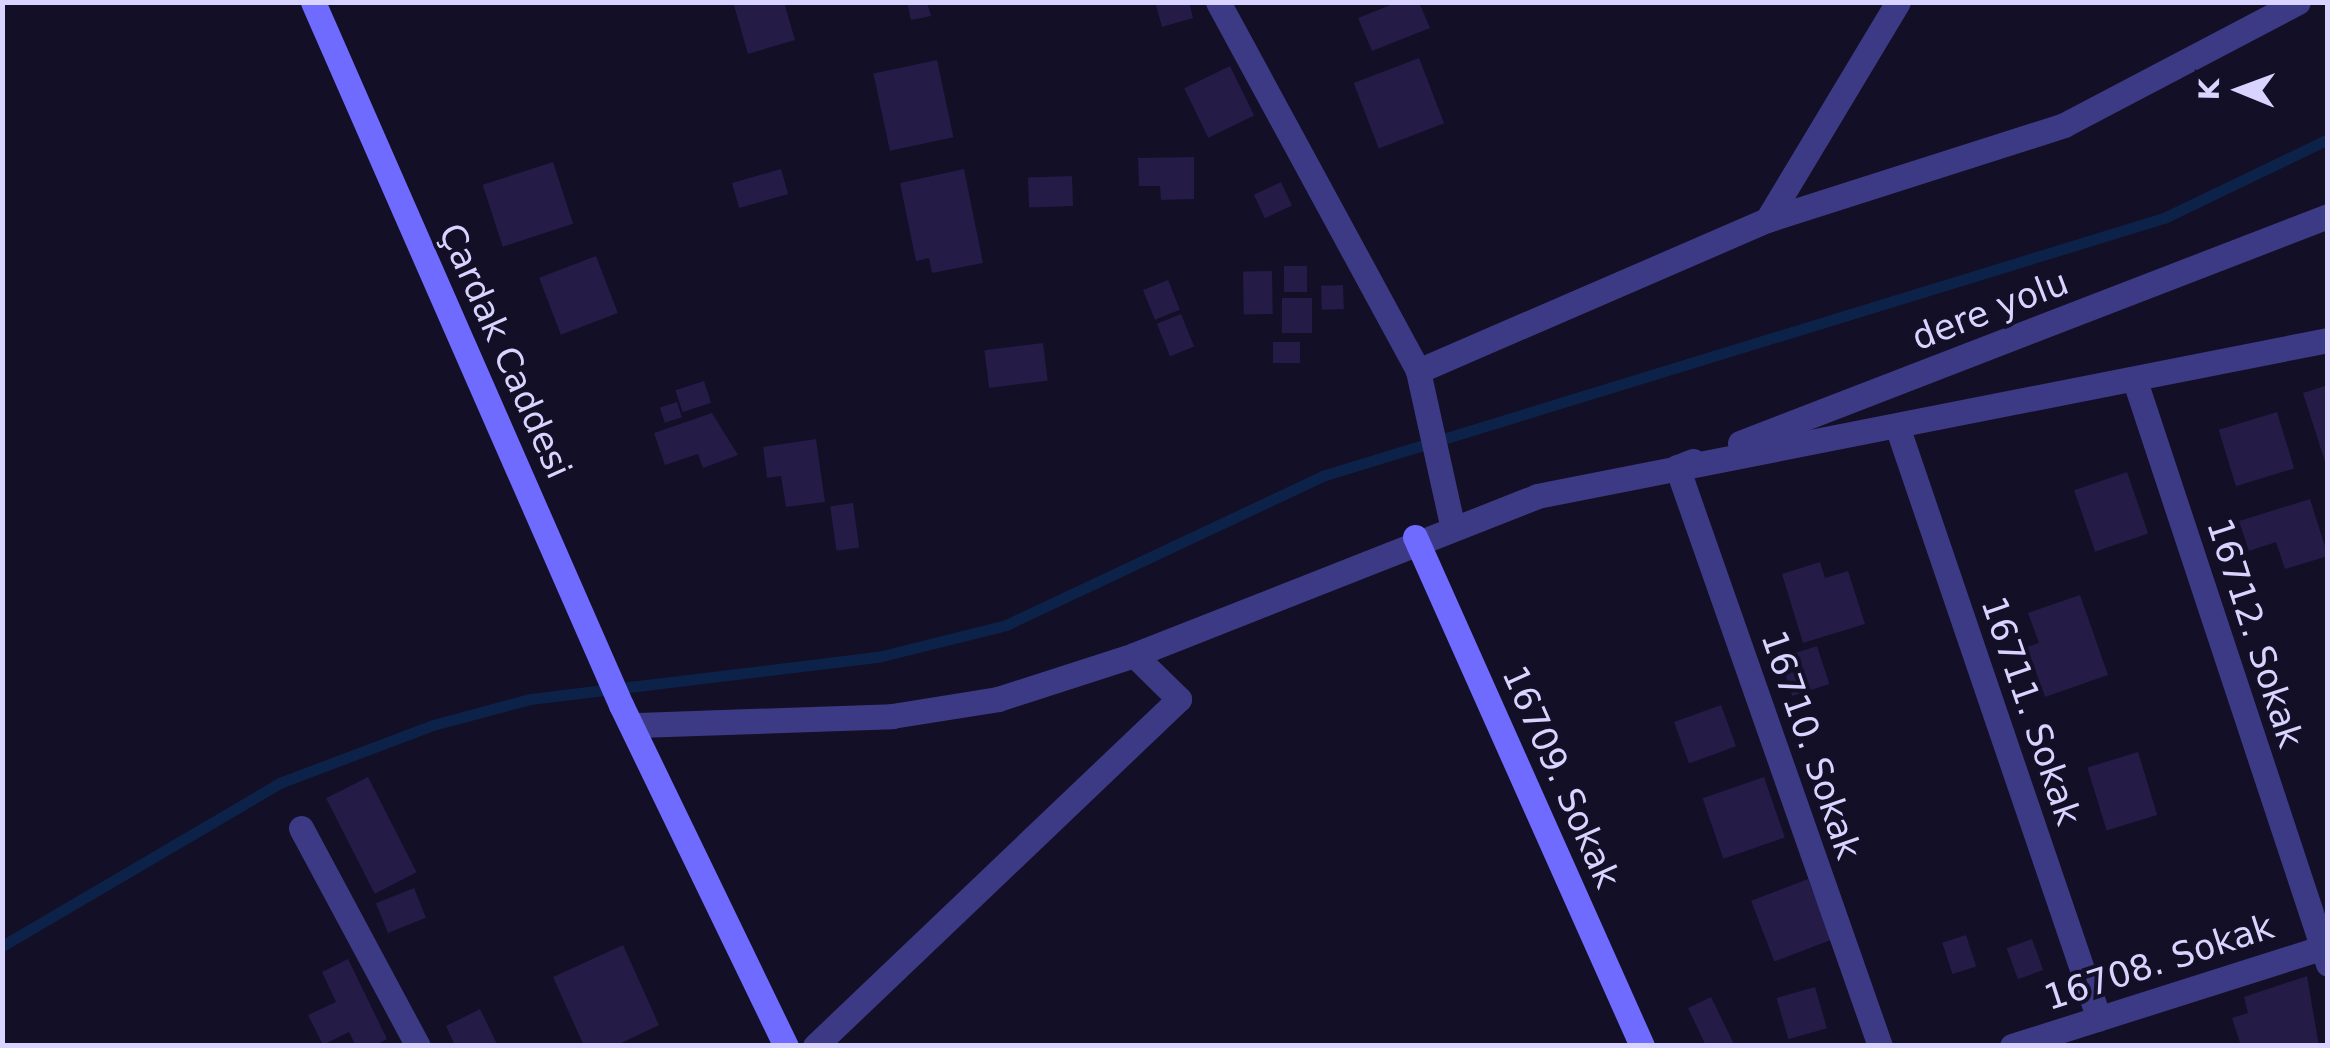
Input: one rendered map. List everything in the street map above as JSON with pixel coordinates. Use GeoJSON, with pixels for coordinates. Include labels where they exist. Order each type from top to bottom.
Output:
{"type":"FeatureCollection","features":[{"type":"Feature","properties":{"kind":"main road","name":"Çardak Caddesi"},"geometry":{"type":"LineString","coordinates":[[313,2],[629,715],[786,1046]]}},
{"type":"Feature","properties":{"kind":"main road","name":"16709. Sokak"},"geometry":{"type":"LineString","coordinates":[[1415,537],[1642,1046]]}},
{"type":"Feature","properties":{"kind":"street"},"geometry":{"type":"LineString","coordinates":[[1218,2],[1418,372],[1420,402],[1452,524]]}},
{"type":"Feature","properties":{"kind":"street"},"geometry":{"type":"LineString","coordinates":[[1767,220],[1898,2]]}},
{"type":"Feature","properties":{"kind":"street"},"geometry":{"type":"LineString","coordinates":[[1418,372],[1767,220],[2064,126],[2298,2]]}},
{"type":"Feature","properties":{"kind":"street","name":"dere yolu"},"geometry":{"type":"LineString","coordinates":[[1677,467],[2328,216]]}},
{"type":"Feature","properties":{"kind":"street"},"geometry":{"type":"LineString","coordinates":[[629,715],[892,716],[998,699],[1134,655],[1452,524],[1677,467],[2135,381],[2328,340]]}},
{"type":"Feature","properties":{"kind":"street","name":"16712. Sokak"},"geometry":{"type":"LineString","coordinates":[[2135,381],[2326,952]]}},
{"type":"Feature","properties":{"kind":"street","name":"16711. Sokak"},"geometry":{"type":"LineString","coordinates":[[1897,426],[2099,1019]]}},
{"type":"Feature","properties":{"kind":"street","name":"16710. Sokak"},"geometry":{"type":"LineString","coordinates":[[1677,467],[1880,1046]]}},
{"type":"Feature","properties":{"kind":"street"},"geometry":{"type":"LineString","coordinates":[[815,1046],[1179,700],[1134,655]]}},
{"type":"Feature","properties":{"kind":"street"},"geometry":{"type":"LineString","coordinates":[[301,828],[418,1046]]}},
{"type":"Feature","properties":{"kind":"street","name":"16708. Sokak"},"geometry":{"type":"LineString","coordinates":[[2012,1046],[2326,952]]}},
{"type":"Feature","properties":{"kind":"building"},"geometry":{"type":"Polygon","coordinates":[[[733,2],[784,2],[795,40],[748,54],[733,2]]]}},
{"type":"Feature","properties":{"kind":"building"},"geometry":{"type":"Polygon","coordinates":[[[907,2],[927,2],[931,16],[911,20],[907,2]]]}},
{"type":"Feature","properties":{"kind":"building"},"geometry":{"type":"Polygon","coordinates":[[[1155,2],[1189,2],[1193,18],[1162,27],[1155,2]]]}},
{"type":"Feature","properties":{"kind":"building"},"geometry":{"type":"Polygon","coordinates":[[[1398,2],[1419,2],[1430,28],[1372,51],[1358,18],[1398,2]]]}},
{"type":"Feature","properties":{"kind":"building"},"geometry":{"type":"Polygon","coordinates":[[[1419,58],[1444,123],[1379,148],[1354,83],[1419,58]]]}},
{"type":"Feature","properties":{"kind":"building"},"geometry":{"type":"Polygon","coordinates":[[[937,60],[953,137],[890,151],[873,74],[937,60]]]}},
{"type":"Feature","properties":{"kind":"building"},"geometry":{"type":"Polygon","coordinates":[[[1230,66],[1254,115],[1208,138],[1184,88],[1230,66]]]}},
{"type":"Feature","properties":{"kind":"building"},"geometry":{"type":"Polygon","coordinates":[[[1194,157],[1194,199],[1161,200],[1160,186],[1139,186],[1138,158],[1194,157]]]}},
{"type":"Feature","properties":{"kind":"building"},"geometry":{"type":"Polygon","coordinates":[[[553,162],[573,224],[503,247],[483,185],[553,162]]]}},
{"type":"Feature","properties":{"kind":"building"},"geometry":{"type":"Polygon","coordinates":[[[781,169],[788,194],[739,208],[732,183],[781,169]]]}},
{"type":"Feature","properties":{"kind":"building"},"geometry":{"type":"Polygon","coordinates":[[[964,169],[983,263],[932,273],[929,258],[916,261],[900,183],[964,169]]]}},
{"type":"Feature","properties":{"kind":"building"},"geometry":{"type":"Polygon","coordinates":[[[1072,176],[1073,206],[1029,208],[1028,178],[1072,176]]]}},
{"type":"Feature","properties":{"kind":"building"},"geometry":{"type":"Polygon","coordinates":[[[1281,182],[1292,206],[1265,218],[1254,195],[1281,182]]]}},
{"type":"Feature","properties":{"kind":"building"},"geometry":{"type":"Polygon","coordinates":[[[596,256],[618,313],[561,335],[539,278],[596,256]]]}},
{"type":"Feature","properties":{"kind":"building"},"geometry":{"type":"Polygon","coordinates":[[[1284,266],[1307,266],[1307,292],[1284,292],[1284,266]]]}},
{"type":"Feature","properties":{"kind":"building"},"geometry":{"type":"Polygon","coordinates":[[[1272,271],[1273,314],[1244,314],[1243,272],[1272,271]]]}},
{"type":"Feature","properties":{"kind":"building"},"geometry":{"type":"Polygon","coordinates":[[[1168,280],[1180,310],[1155,320],[1143,290],[1168,280]]]}},
{"type":"Feature","properties":{"kind":"building"},"geometry":{"type":"Polygon","coordinates":[[[1343,285],[1344,309],[1322,310],[1321,286],[1343,285]]]}},
{"type":"Feature","properties":{"kind":"building"},"geometry":{"type":"Polygon","coordinates":[[[1282,298],[1312,298],[1312,333],[1282,333],[1282,298]]]}},
{"type":"Feature","properties":{"kind":"building"},"geometry":{"type":"Polygon","coordinates":[[[1181,314],[1194,346],[1170,356],[1157,324],[1181,314]]]}},
{"type":"Feature","properties":{"kind":"building"},"geometry":{"type":"Polygon","coordinates":[[[1273,342],[1300,342],[1300,363],[1273,363],[1273,342]]]}},
{"type":"Feature","properties":{"kind":"building"},"geometry":{"type":"Polygon","coordinates":[[[1043,343],[1048,381],[989,388],[984,350],[1043,343]]]}},
{"type":"Feature","properties":{"kind":"building"},"geometry":{"type":"Polygon","coordinates":[[[704,381],[711,403],[683,412],[675,390],[704,381]]]}},
{"type":"Feature","properties":{"kind":"building"},"geometry":{"type":"Polygon","coordinates":[[[2328,385],[2328,468],[2327,468],[2303,393],[2328,385]]]}},
{"type":"Feature","properties":{"kind":"building"},"geometry":{"type":"Polygon","coordinates":[[[677,402],[682,417],[665,423],[660,408],[677,402]]]}},
{"type":"Feature","properties":{"kind":"building"},"geometry":{"type":"Polygon","coordinates":[[[2277,412],[2294,468],[2236,486],[2219,430],[2277,412]]]}},
{"type":"Feature","properties":{"kind":"building"},"geometry":{"type":"Polygon","coordinates":[[[712,413],[738,455],[703,468],[698,454],[665,465],[654,433],[712,413]]]}},
{"type":"Feature","properties":{"kind":"building"},"geometry":{"type":"Polygon","coordinates":[[[816,439],[825,502],[786,507],[781,476],[767,478],[763,447],[816,439]]]}},
{"type":"Feature","properties":{"kind":"building"},"geometry":{"type":"Polygon","coordinates":[[[2127,472],[2148,533],[2095,552],[2074,490],[2127,472]]]}},
{"type":"Feature","properties":{"kind":"building"},"geometry":{"type":"Polygon","coordinates":[[[2310,499],[2328,556],[2285,569],[2276,542],[2249,551],[2239,521],[2310,499]]]}},
{"type":"Feature","properties":{"kind":"building"},"geometry":{"type":"Polygon","coordinates":[[[853,503],[859,548],[836,551],[830,506],[853,503]]]}},
{"type":"Feature","properties":{"kind":"building"},"geometry":{"type":"Polygon","coordinates":[[[1820,562],[1825,578],[1848,571],[1865,624],[1803,643],[1782,574],[1820,562]]]}},
{"type":"Feature","properties":{"kind":"building"},"geometry":{"type":"Polygon","coordinates":[[[2080,595],[2108,675],[2045,697],[2027,647],[2039,643],[2028,613],[2080,595]]]}},
{"type":"Feature","properties":{"kind":"building"},"geometry":{"type":"Polygon","coordinates":[[[1817,646],[1829,684],[1792,696],[1780,658],[1817,646]]]}},
{"type":"Feature","properties":{"kind":"building"},"geometry":{"type":"Polygon","coordinates":[[[1721,705],[1736,746],[1689,763],[1674,722],[1721,705]]]}},
{"type":"Feature","properties":{"kind":"building"},"geometry":{"type":"Polygon","coordinates":[[[2138,752],[2157,815],[2107,831],[2087,767],[2138,752]]]}},
{"type":"Feature","properties":{"kind":"building"},"geometry":{"type":"Polygon","coordinates":[[[368,777],[417,872],[375,894],[326,798],[368,777]]]}},
{"type":"Feature","properties":{"kind":"building"},"geometry":{"type":"Polygon","coordinates":[[[1764,777],[1785,838],[1723,859],[1703,798],[1764,777]]]}},
{"type":"Feature","properties":{"kind":"building"},"geometry":{"type":"Polygon","coordinates":[[[1808,879],[1831,940],[1774,962],[1751,901],[1808,879]]]}},
{"type":"Feature","properties":{"kind":"building"},"geometry":{"type":"Polygon","coordinates":[[[414,888],[426,918],[388,933],[376,903],[414,888]]]}},
{"type":"Feature","properties":{"kind":"building"},"geometry":{"type":"Polygon","coordinates":[[[1966,935],[1976,966],[1952,974],[1942,943],[1966,935]]]}},
{"type":"Feature","properties":{"kind":"building"},"geometry":{"type":"Polygon","coordinates":[[[2032,939],[2043,970],[2018,979],[2007,948],[2032,939]]]}},
{"type":"Feature","properties":{"kind":"building"},"geometry":{"type":"Polygon","coordinates":[[[623,945],[659,1025],[615,1046],[584,1046],[553,977],[623,945]]]}},
{"type":"Feature","properties":{"kind":"building"},"geometry":{"type":"Polygon","coordinates":[[[348,959],[387,1039],[374,1046],[356,1046],[349,1032],[323,1045],[308,1015],[336,1002],[322,972],[348,959]]]}},
{"type":"Feature","properties":{"kind":"building"},"geometry":{"type":"Polygon","coordinates":[[[2307,976],[2319,1046],[2241,1046],[2232,1018],[2248,1013],[2244,997],[2307,976]]]}},
{"type":"Feature","properties":{"kind":"building"},"geometry":{"type":"Polygon","coordinates":[[[1815,987],[1827,1028],[1788,1039],[1777,998],[1815,987]]]}},
{"type":"Feature","properties":{"kind":"building"},"geometry":{"type":"Polygon","coordinates":[[[1711,997],[1735,1046],[1706,1046],[1688,1008],[1711,997]]]}},
{"type":"Feature","properties":{"kind":"building"},"geometry":{"type":"Polygon","coordinates":[[[480,1009],[498,1046],[455,1046],[446,1026],[480,1009]]]}},
{"type":"Feature","properties":{"kind":"waterway"},"geometry":{"type":"LineString","coordinates":[[2,946],[282,782],[433,725],[530,699],[878,657],[1006,625],[1322,476],[2164,218],[2328,139]]}}]}
